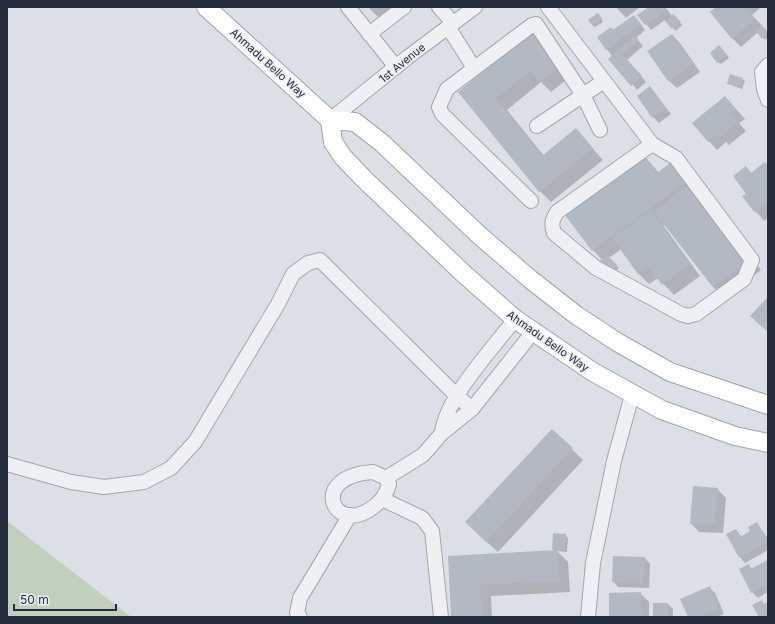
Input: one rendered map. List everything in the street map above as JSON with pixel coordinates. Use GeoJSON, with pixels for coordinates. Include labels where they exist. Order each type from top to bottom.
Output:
{"type":"FeatureCollection","features":[{"type":"Feature","properties":{"kind":"main road","name":"Ahmadu Bello Way"},"geometry":{"type":"LineString","coordinates":[[206,7],[330,120],[333,142],[343,157],[408,221],[514,319],[632,395],[662,410],[735,436],[768,443]]}},
{"type":"Feature","properties":{"kind":"main road"},"geometry":{"type":"LineString","coordinates":[[330,120],[355,122],[382,143],[479,235],[530,280],[576,315],[617,342],[670,372],[768,405]]}},
{"type":"Feature","properties":{"kind":"street"},"geometry":{"type":"LineString","coordinates":[[348,7],[396,67]]}},
{"type":"Feature","properties":{"kind":"street"},"geometry":{"type":"LineString","coordinates":[[369,34],[404,7]]}},
{"type":"Feature","properties":{"kind":"street"},"geometry":{"type":"LineString","coordinates":[[439,7],[474,68]]}},
{"type":"Feature","properties":{"kind":"street","name":"1st Avenue"},"geometry":{"type":"LineString","coordinates":[[330,120],[396,67],[475,7]]}},
{"type":"Feature","properties":{"kind":"street"},"geometry":{"type":"LineString","coordinates":[[548,7],[652,144],[676,158],[752,260],[744,279],[703,310],[688,316],[681,314],[596,268],[554,233],[552,226],[552,220],[557,212],[652,144]]}},
{"type":"Feature","properties":{"kind":"street"},"geometry":{"type":"LineString","coordinates":[[530,201],[440,112],[439,107],[447,89],[532,25],[536,24],[583,95],[600,130]]}},
{"type":"Feature","properties":{"kind":"street"},"geometry":{"type":"LineString","coordinates":[[768,65],[762,72],[764,89],[768,100]]}},
{"type":"Feature","properties":{"kind":"street"},"geometry":{"type":"LineString","coordinates":[[537,126],[604,81]]}},
{"type":"Feature","properties":{"kind":"street"},"geometry":{"type":"LineString","coordinates":[[7,464],[71,482],[104,487],[144,482],[172,468],[195,442],[278,304],[292,274],[308,263],[320,260],[456,395],[472,409]]}},
{"type":"Feature","properties":{"kind":"street"},"geometry":{"type":"LineString","coordinates":[[442,434],[443,420],[456,395],[514,319]]}},
{"type":"Feature","properties":{"kind":"street"},"geometry":{"type":"LineString","coordinates":[[386,478],[423,455],[442,434],[472,409],[533,332]]}},
{"type":"Feature","properties":{"kind":"street"},"geometry":{"type":"LineString","coordinates":[[588,617],[592,563],[614,461],[632,395]]}},
{"type":"Feature","properties":{"kind":"street"},"geometry":{"type":"LineString","coordinates":[[373,472],[386,478],[389,484],[382,499],[363,514],[350,515],[339,511],[333,504],[332,497],[334,489],[340,482],[359,474],[373,472]]}},
{"type":"Feature","properties":{"kind":"street"},"geometry":{"type":"LineString","coordinates":[[382,499],[422,518],[432,531],[441,617]]}},
{"type":"Feature","properties":{"kind":"street"},"geometry":{"type":"LineString","coordinates":[[300,617],[297,613],[300,598],[350,515]]}},
{"type":"Feature","properties":{"kind":"green space"},"geometry":{"type":"Polygon","coordinates":[[[7,521],[131,617],[7,617],[7,521]]]}},
{"type":"Feature","properties":{"kind":"building"},"geometry":{"type":"Polygon","coordinates":[[[649,7],[664,7],[666,10],[645,25],[637,15],[649,7]]]}},
{"type":"Feature","properties":{"kind":"building"},"geometry":{"type":"Polygon","coordinates":[[[716,7],[745,7],[755,19],[732,39],[710,12],[716,7]]]}},
{"type":"Feature","properties":{"kind":"building"},"geometry":{"type":"Polygon","coordinates":[[[598,13],[602,19],[592,25],[588,20],[598,13]]]}},
{"type":"Feature","properties":{"kind":"building"},"geometry":{"type":"Polygon","coordinates":[[[673,14],[681,22],[672,29],[665,21],[673,14]]]}},
{"type":"Feature","properties":{"kind":"building"},"geometry":{"type":"Polygon","coordinates":[[[634,15],[641,24],[606,50],[597,37],[611,27],[613,30],[634,15]]]}},
{"type":"Feature","properties":{"kind":"building"},"geometry":{"type":"Polygon","coordinates":[[[761,24],[768,32],[762,39],[755,30],[761,24]]]}},
{"type":"Feature","properties":{"kind":"building"},"geometry":{"type":"Polygon","coordinates":[[[533,31],[561,65],[540,82],[531,71],[496,98],[542,156],[576,128],[593,148],[539,192],[458,92],[533,31]]]}},
{"type":"Feature","properties":{"kind":"building"},"geometry":{"type":"Polygon","coordinates":[[[672,34],[693,63],[668,81],[647,51],[672,34]]]}},
{"type":"Feature","properties":{"kind":"building"},"geometry":{"type":"Polygon","coordinates":[[[635,35],[639,40],[622,54],[642,76],[631,86],[608,59],[635,35]]]}},
{"type":"Feature","properties":{"kind":"building"},"geometry":{"type":"Polygon","coordinates":[[[719,45],[727,55],[717,63],[710,53],[719,45]]]}},
{"type":"Feature","properties":{"kind":"building"},"geometry":{"type":"Polygon","coordinates":[[[730,74],[743,78],[740,87],[727,84],[730,74]]]}},
{"type":"Feature","properties":{"kind":"building"},"geometry":{"type":"Polygon","coordinates":[[[650,86],[666,108],[652,118],[637,96],[650,86]]]}},
{"type":"Feature","properties":{"kind":"building"},"geometry":{"type":"Polygon","coordinates":[[[725,96],[737,110],[731,114],[738,122],[720,137],[717,135],[708,142],[692,123],[725,96]]]}},
{"type":"Feature","properties":{"kind":"building"},"geometry":{"type":"Polygon","coordinates":[[[645,156],[657,173],[673,161],[687,181],[592,251],[565,215],[645,156]]]}},
{"type":"Feature","properties":{"kind":"building"},"geometry":{"type":"Polygon","coordinates":[[[765,162],[768,166],[768,204],[755,213],[742,196],[746,194],[733,176],[746,166],[751,173],[765,162]]]}},
{"type":"Feature","properties":{"kind":"building"},"geometry":{"type":"Polygon","coordinates":[[[692,182],[751,258],[713,287],[654,212],[692,182]]]}},
{"type":"Feature","properties":{"kind":"building"},"geometry":{"type":"Polygon","coordinates":[[[650,210],[690,264],[662,285],[648,266],[638,274],[612,238],[650,210]]]}},
{"type":"Feature","properties":{"kind":"building"},"geometry":{"type":"Polygon","coordinates":[[[606,254],[617,265],[611,271],[600,260],[606,254]]]}},
{"type":"Feature","properties":{"kind":"building"},"geometry":{"type":"Polygon","coordinates":[[[768,297],[768,332],[750,316],[768,297]]]}},
{"type":"Feature","properties":{"kind":"building"},"geometry":{"type":"Polygon","coordinates":[[[552,429],[573,448],[486,542],[465,522],[552,429]]]}},
{"type":"Feature","properties":{"kind":"building"},"geometry":{"type":"Polygon","coordinates":[[[693,486],[718,488],[715,525],[690,524],[693,486]]]}},
{"type":"Feature","properties":{"kind":"building"},"geometry":{"type":"Polygon","coordinates":[[[757,522],[768,542],[739,558],[726,534],[736,529],[740,537],[750,531],[748,527],[757,522]]]}},
{"type":"Feature","properties":{"kind":"building"},"geometry":{"type":"Polygon","coordinates":[[[553,533],[566,534],[565,550],[552,549],[553,533]]]}},
{"type":"Feature","properties":{"kind":"building"},"geometry":{"type":"Polygon","coordinates":[[[557,550],[559,581],[480,585],[482,617],[451,617],[448,556],[557,550]]]}},
{"type":"Feature","properties":{"kind":"building"},"geometry":{"type":"Polygon","coordinates":[[[613,556],[645,557],[643,583],[612,582],[613,556]]]}},
{"type":"Feature","properties":{"kind":"building"},"geometry":{"type":"Polygon","coordinates":[[[768,560],[768,584],[751,593],[739,569],[749,564],[751,569],[768,560]]]}},
{"type":"Feature","properties":{"kind":"building"},"geometry":{"type":"Polygon","coordinates":[[[710,586],[719,608],[699,617],[688,617],[680,599],[710,586]]]}},
{"type":"Feature","properties":{"kind":"building"},"geometry":{"type":"Polygon","coordinates":[[[641,592],[641,617],[609,617],[609,593],[641,592]]]}},
{"type":"Feature","properties":{"kind":"building"},"geometry":{"type":"Polygon","coordinates":[[[762,600],[764,604],[768,602],[768,617],[759,617],[752,605],[762,600]]]}},
{"type":"Feature","properties":{"kind":"building"},"geometry":{"type":"Polygon","coordinates":[[[653,603],[668,603],[668,617],[653,617],[653,603]]]}}]}
